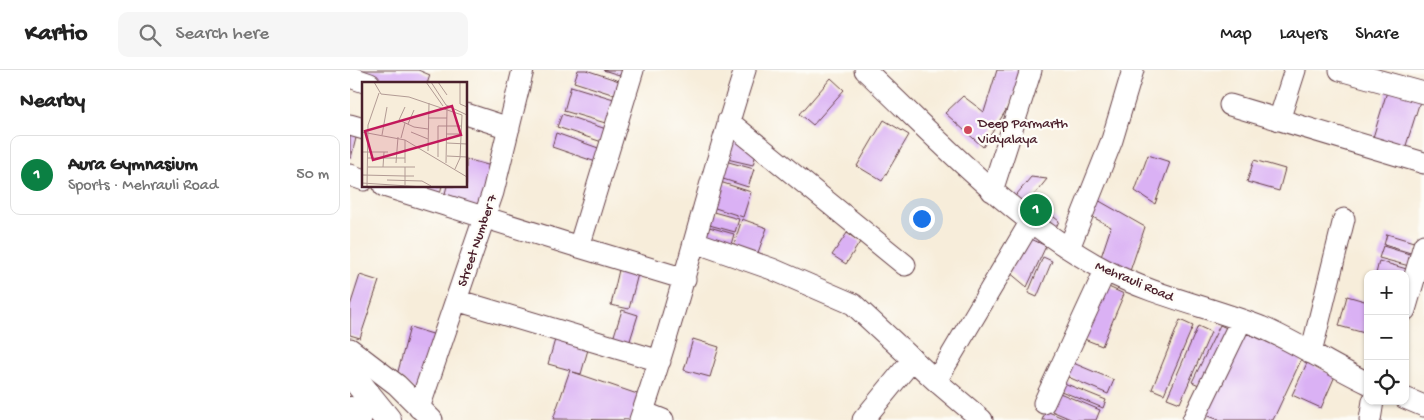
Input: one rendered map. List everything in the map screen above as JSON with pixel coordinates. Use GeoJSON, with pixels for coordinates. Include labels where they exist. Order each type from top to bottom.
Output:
{"type":"FeatureCollection","features":[{"type":"Feature","properties":{"kind":"main road"},"geometry":{"type":"LineString","coordinates":[[350,373],[388,420]]}},
{"type":"Feature","properties":{"kind":"main road"},"geometry":{"type":"LineString","coordinates":[[350,410],[358,420]]}},
{"type":"Feature","properties":{"kind":"street","name":"Street Number 7"},"geometry":{"type":"LineString","coordinates":[[426,414],[456,300],[484,218],[509,128],[522,70]]}},
{"type":"Feature","properties":{"kind":"street"},"geometry":{"type":"LineString","coordinates":[[579,248],[633,70]]}},
{"type":"Feature","properties":{"kind":"street"},"geometry":{"type":"LineString","coordinates":[[663,420],[641,416],[685,279],[728,121],[745,70]]}},
{"type":"Feature","properties":{"kind":"street","name":"Mehrauli Road"},"geometry":{"type":"LineString","coordinates":[[865,70],[992,191],[1069,248],[1105,271],[1146,288],[1278,334],[1364,381]]}},
{"type":"Feature","properties":{"kind":"street"},"geometry":{"type":"LineString","coordinates":[[992,191],[1031,70]]}},
{"type":"Feature","properties":{"kind":"street"},"geometry":{"type":"LineString","coordinates":[[1069,248],[1112,140],[1134,70]]}},
{"type":"Feature","properties":{"kind":"street"},"geometry":{"type":"LineString","coordinates":[[1279,120],[1295,70]]}},
{"type":"Feature","properties":{"kind":"street"},"geometry":{"type":"LineString","coordinates":[[1340,70],[1424,93]]}},
{"type":"Feature","properties":{"kind":"street"},"geometry":{"type":"LineString","coordinates":[[350,78],[363,82]]}},
{"type":"Feature","properties":{"kind":"street"},"geometry":{"type":"LineString","coordinates":[[1230,105],[1424,163]]}},
{"type":"Feature","properties":{"kind":"street"},"geometry":{"type":"LineString","coordinates":[[468,115],[509,128]]}},
{"type":"Feature","properties":{"kind":"street"},"geometry":{"type":"LineString","coordinates":[[728,121],[905,265]]}},
{"type":"Feature","properties":{"kind":"street"},"geometry":{"type":"LineString","coordinates":[[350,175],[362,179]]}},
{"type":"Feature","properties":{"kind":"street"},"geometry":{"type":"LineString","coordinates":[[390,188],[579,248],[685,279]]}},
{"type":"Feature","properties":{"kind":"street"},"geometry":{"type":"LineString","coordinates":[[1311,353],[1344,220]]}},
{"type":"Feature","properties":{"kind":"street"},"geometry":{"type":"LineString","coordinates":[[936,381],[1031,221]]}},
{"type":"Feature","properties":{"kind":"street"},"geometry":{"type":"LineString","coordinates":[[695,242],[772,269],[853,304],[936,381],[982,420]]}},
{"type":"Feature","properties":{"kind":"street"},"geometry":{"type":"LineString","coordinates":[[1409,296],[1424,245]]}},
{"type":"Feature","properties":{"kind":"street"},"geometry":{"type":"LineString","coordinates":[[1044,403],[1105,271]]}},
{"type":"Feature","properties":{"kind":"street"},"geometry":{"type":"LineString","coordinates":[[456,300],[660,361]]}},
{"type":"Feature","properties":{"kind":"street"},"geometry":{"type":"LineString","coordinates":[[1193,420],[1241,320]]}},
{"type":"Feature","properties":{"kind":"street"},"geometry":{"type":"LineString","coordinates":[[350,349],[397,385],[426,414]]}},
{"type":"Feature","properties":{"kind":"street"},"geometry":{"type":"LineString","coordinates":[[864,420],[913,359]]}},
{"type":"Feature","properties":{"kind":"street"},"geometry":{"type":"LineString","coordinates":[[1409,400],[1424,406]]}},
{"type":"Feature","properties":{"kind":"street"},"geometry":{"type":"LineString","coordinates":[[1370,420],[1372,405]]}},
{"type":"Feature","properties":{"kind":"street"},"geometry":{"type":"LineString","coordinates":[[350,414],[358,420]]}},
{"type":"Feature","properties":{"kind":"building"},"geometry":{"type":"Polygon","coordinates":[[[354,70],[418,70],[430,75],[428,82],[385,82],[354,70]]]}},
{"type":"Feature","properties":{"kind":"building"},"geometry":{"type":"Polygon","coordinates":[[[578,70],[586,70],[622,82],[618,96],[574,82],[578,70]]]}},
{"type":"Feature","properties":{"kind":"building"},"geometry":{"type":"Polygon","coordinates":[[[603,70],[628,70],[626,77],[603,70]]]}},
{"type":"Feature","properties":{"kind":"building"},"geometry":{"type":"Polygon","coordinates":[[[997,70],[1021,70],[1013,99],[983,147],[945,113],[963,96],[984,112],[997,70]]]}},
{"type":"Feature","properties":{"kind":"building"},"geometry":{"type":"Polygon","coordinates":[[[831,78],[844,90],[813,125],[800,114],[831,78]]]}},
{"type":"Feature","properties":{"kind":"building"},"geometry":{"type":"Polygon","coordinates":[[[1389,85],[1422,95],[1403,155],[1371,144],[1389,85]]]}},
{"type":"Feature","properties":{"kind":"building"},"geometry":{"type":"Polygon","coordinates":[[[571,86],[617,100],[609,124],[564,111],[571,86]]]}},
{"type":"Feature","properties":{"kind":"building"},"geometry":{"type":"Polygon","coordinates":[[[562,114],[609,130],[605,143],[557,127],[562,114]]]}},
{"type":"Feature","properties":{"kind":"building"},"geometry":{"type":"Polygon","coordinates":[[[884,120],[909,135],[882,181],[857,166],[884,120]]]}},
{"type":"Feature","properties":{"kind":"building"},"geometry":{"type":"Polygon","coordinates":[[[350,128],[358,130],[351,158],[350,158],[350,128]]]}},
{"type":"Feature","properties":{"kind":"building"},"geometry":{"type":"Polygon","coordinates":[[[735,129],[757,150],[753,165],[727,159],[735,129]]]}},
{"type":"Feature","properties":{"kind":"building"},"geometry":{"type":"Polygon","coordinates":[[[556,133],[604,150],[599,163],[552,147],[556,133]]]}},
{"type":"Feature","properties":{"kind":"building"},"geometry":{"type":"Polygon","coordinates":[[[1148,155],[1170,162],[1155,204],[1135,191],[1148,155]]]}},
{"type":"Feature","properties":{"kind":"building"},"geometry":{"type":"Polygon","coordinates":[[[468,160],[495,167],[483,212],[443,201],[446,188],[468,188],[468,160]]]}},
{"type":"Feature","properties":{"kind":"building"},"geometry":{"type":"Polygon","coordinates":[[[1254,160],[1285,169],[1279,191],[1247,182],[1254,160]]]}},
{"type":"Feature","properties":{"kind":"building"},"geometry":{"type":"Polygon","coordinates":[[[725,161],[754,169],[748,187],[720,178],[725,161]]]}},
{"type":"Feature","properties":{"kind":"building"},"geometry":{"type":"Polygon","coordinates":[[[1031,177],[1047,179],[1031,199],[1059,221],[1054,232],[1012,200],[1031,177]]]}},
{"type":"Feature","properties":{"kind":"building"},"geometry":{"type":"Polygon","coordinates":[[[717,181],[751,192],[743,217],[709,206],[717,181]]]}},
{"type":"Feature","properties":{"kind":"building"},"geometry":{"type":"Polygon","coordinates":[[[422,188],[441,188],[438,200],[420,194],[422,188]]]}},
{"type":"Feature","properties":{"kind":"building"},"geometry":{"type":"Polygon","coordinates":[[[1096,199],[1145,227],[1130,271],[1100,260],[1111,227],[1089,215],[1096,199]]]}},
{"type":"Feature","properties":{"kind":"building"},"geometry":{"type":"Polygon","coordinates":[[[706,210],[739,219],[735,232],[702,223],[706,210]]]}},
{"type":"Feature","properties":{"kind":"building"},"geometry":{"type":"Polygon","coordinates":[[[742,219],[767,228],[756,258],[732,250],[742,219]]]}},
{"type":"Feature","properties":{"kind":"building"},"geometry":{"type":"Polygon","coordinates":[[[702,225],[734,234],[730,248],[698,239],[702,225]]]}},
{"type":"Feature","properties":{"kind":"building"},"geometry":{"type":"Polygon","coordinates":[[[847,233],[860,242],[846,264],[832,255],[847,233]]]}},
{"type":"Feature","properties":{"kind":"building"},"geometry":{"type":"Polygon","coordinates":[[[1387,234],[1417,243],[1414,254],[1384,245],[1387,234]]]}},
{"type":"Feature","properties":{"kind":"building"},"geometry":{"type":"Polygon","coordinates":[[[1027,237],[1046,246],[1027,287],[1009,272],[1027,237]]]}},
{"type":"Feature","properties":{"kind":"building"},"geometry":{"type":"Polygon","coordinates":[[[1383,246],[1416,256],[1413,267],[1379,258],[1383,246]]]}},
{"type":"Feature","properties":{"kind":"building"},"geometry":{"type":"Polygon","coordinates":[[[1043,257],[1052,261],[1037,297],[1028,293],[1043,257]]]}},
{"type":"Feature","properties":{"kind":"building"},"geometry":{"type":"Polygon","coordinates":[[[621,261],[640,266],[629,309],[611,305],[621,261]]]}},
{"type":"Feature","properties":{"kind":"building"},"geometry":{"type":"Polygon","coordinates":[[[1379,261],[1410,270],[1409,271],[1377,270],[1379,261]]]}},
{"type":"Feature","properties":{"kind":"building"},"geometry":{"type":"Polygon","coordinates":[[[360,275],[379,281],[360,338],[350,335],[350,306],[360,275]]]}},
{"type":"Feature","properties":{"kind":"building"},"geometry":{"type":"Polygon","coordinates":[[[1102,284],[1124,294],[1102,346],[1079,337],[1102,284]]]}},
{"type":"Feature","properties":{"kind":"building"},"geometry":{"type":"Polygon","coordinates":[[[1347,296],[1364,301],[1364,333],[1339,326],[1347,296]]]}},
{"type":"Feature","properties":{"kind":"building"},"geometry":{"type":"Polygon","coordinates":[[[622,310],[638,315],[628,347],[612,342],[622,310]]]}},
{"type":"Feature","properties":{"kind":"building"},"geometry":{"type":"Polygon","coordinates":[[[1180,320],[1193,326],[1164,394],[1152,389],[1180,320]]]}},
{"type":"Feature","properties":{"kind":"building"},"geometry":{"type":"Polygon","coordinates":[[[1220,325],[1233,331],[1206,388],[1192,382],[1220,325]]]}},
{"type":"Feature","properties":{"kind":"building"},"geometry":{"type":"Polygon","coordinates":[[[1198,326],[1211,332],[1180,403],[1167,398],[1198,326]]]}},
{"type":"Feature","properties":{"kind":"building"},"geometry":{"type":"Polygon","coordinates":[[[410,327],[439,336],[421,396],[397,375],[410,327]]]}},
{"type":"Feature","properties":{"kind":"building"},"geometry":{"type":"Polygon","coordinates":[[[1240,330],[1302,358],[1273,420],[1219,420],[1201,413],[1240,330]]]}},
{"type":"Feature","properties":{"kind":"building"},"geometry":{"type":"Polygon","coordinates":[[[556,336],[589,346],[581,374],[573,372],[646,397],[638,420],[553,419],[570,370],[548,364],[556,336]]]}},
{"type":"Feature","properties":{"kind":"building"},"geometry":{"type":"Polygon","coordinates":[[[693,339],[719,347],[710,377],[684,370],[693,339]]]}},
{"type":"Feature","properties":{"kind":"building"},"geometry":{"type":"Polygon","coordinates":[[[1066,360],[1114,380],[1108,394],[1061,374],[1066,360]]]}},
{"type":"Feature","properties":{"kind":"building"},"geometry":{"type":"Polygon","coordinates":[[[1307,363],[1335,376],[1321,408],[1292,395],[1307,363]]]}},
{"type":"Feature","properties":{"kind":"building"},"geometry":{"type":"Polygon","coordinates":[[[1059,381],[1106,400],[1103,408],[1056,389],[1059,381]]]}},
{"type":"Feature","properties":{"kind":"building"},"geometry":{"type":"Polygon","coordinates":[[[1055,391],[1100,410],[1096,420],[1073,420],[1047,409],[1055,391]]]}},
{"type":"Feature","properties":{"kind":"building"},"geometry":{"type":"Polygon","coordinates":[[[1046,411],[1068,420],[1042,420],[1046,411]]]}},
{"type":"Feature","properties":{"kind":"place","name":"Deep Parmarth Vidyalaya"},"geometry":{"type":"Point","coordinates":[968,130]}},
{"type":"Feature","properties":{"kind":"place","name":"Aura Gymnasium"},"geometry":{"type":"Point","coordinates":[1036,210]}}]}
